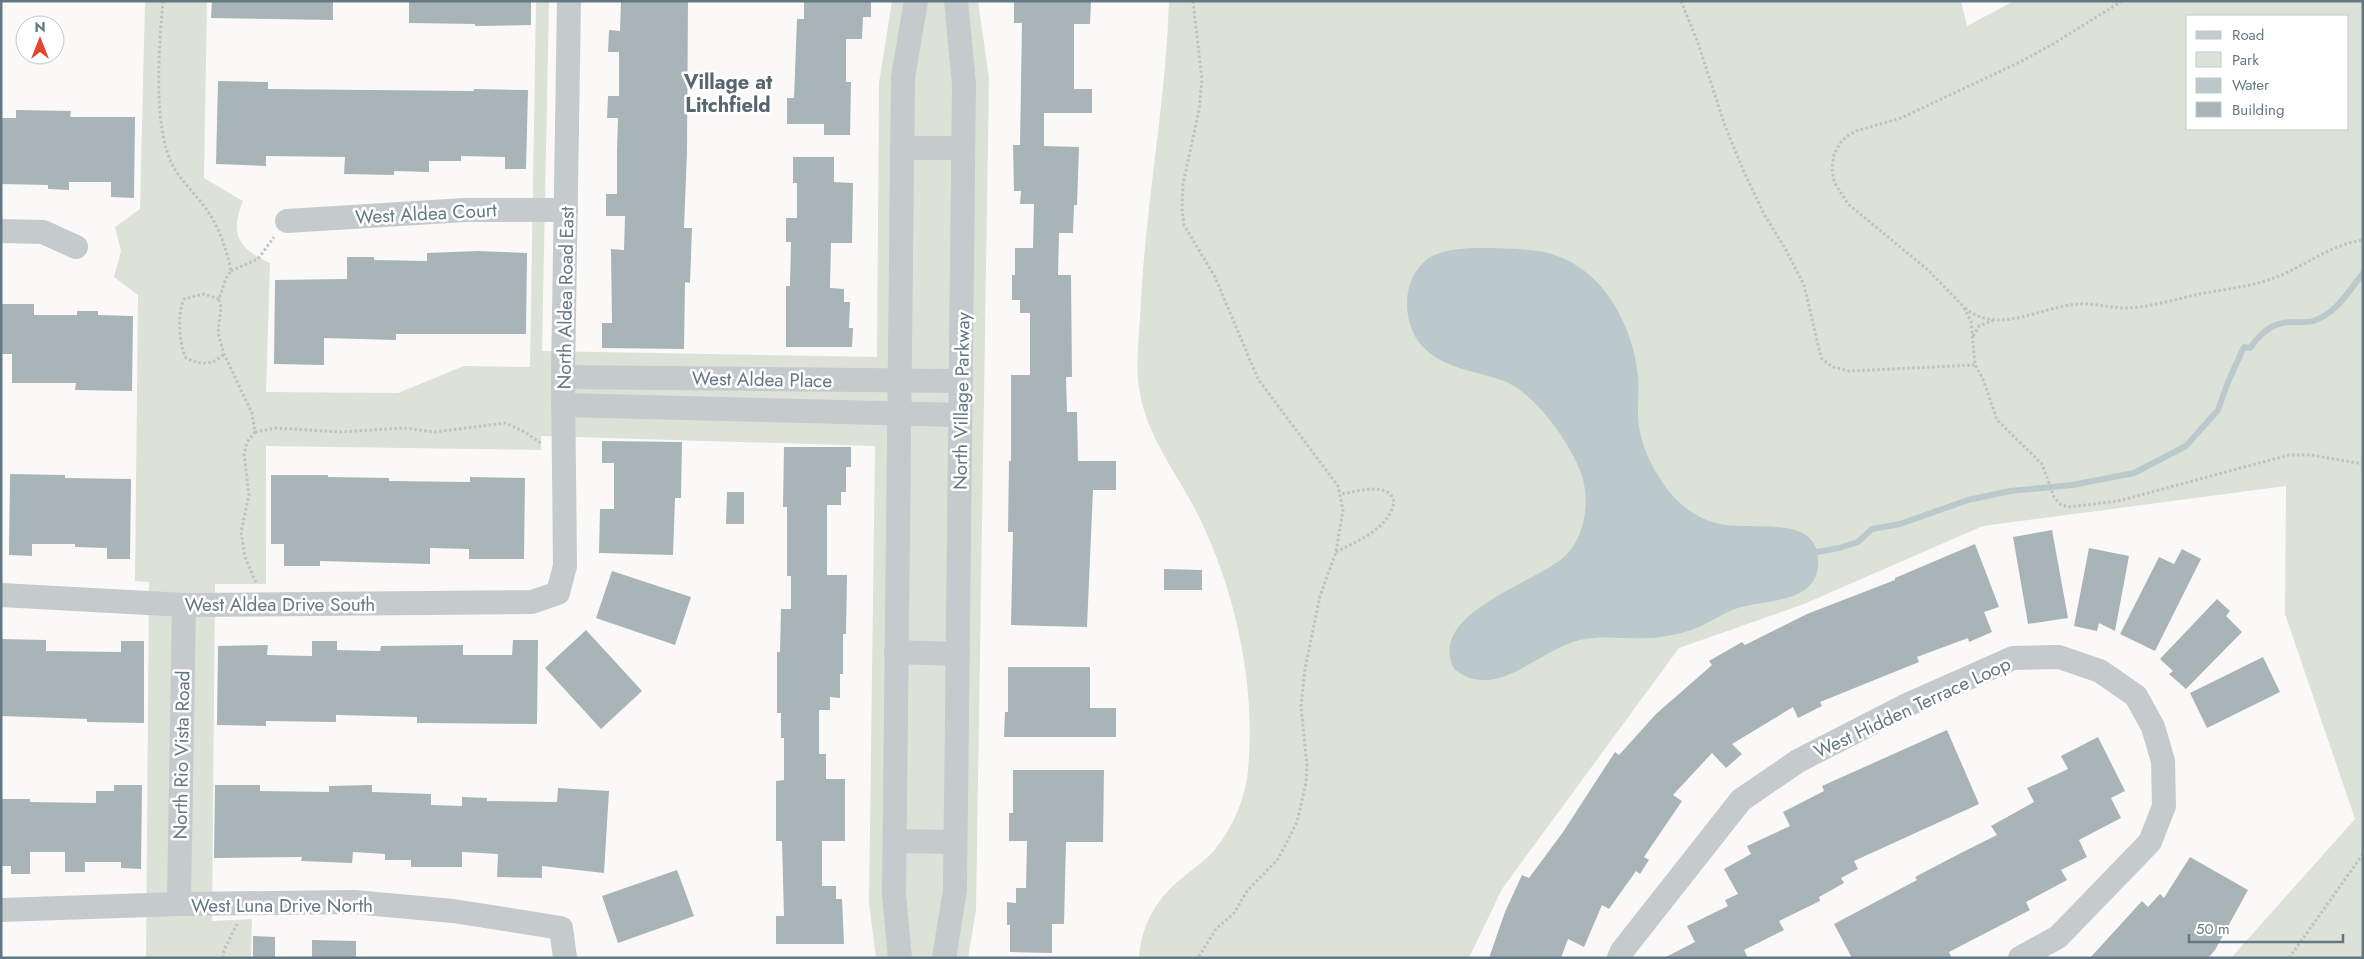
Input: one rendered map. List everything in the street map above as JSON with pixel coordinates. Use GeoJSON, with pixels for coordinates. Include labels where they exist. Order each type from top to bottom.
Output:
{"type":"FeatureCollection","features":[{"type":"Feature","properties":{"kind":"street","name":"North Aldea Road East"},"geometry":{"type":"LineString","coordinates":[[558,593],[566,566],[563,377],[569,1]]}},
{"type":"Feature","properties":{"kind":"street"},"geometry":{"type":"LineString","coordinates":[[900,958],[894,895],[903,77],[916,1]]}},
{"type":"Feature","properties":{"kind":"street","name":"North Village Parkway"},"geometry":{"type":"LineString","coordinates":[[944,958],[955,890],[958,654],[964,84],[956,1]]}},
{"type":"Feature","properties":{"kind":"street"},"geometry":{"type":"LineString","coordinates":[[902,148],[963,148]]}},
{"type":"Feature","properties":{"kind":"street","name":"West Aldea Court"},"geometry":{"type":"LineString","coordinates":[[287,221],[465,210],[566,210]]}},
{"type":"Feature","properties":{"kind":"street"},"geometry":{"type":"LineString","coordinates":[[1,231],[43,232],[76,247]]}},
{"type":"Feature","properties":{"kind":"street","name":"West Aldea Place"},"geometry":{"type":"LineString","coordinates":[[563,377],[961,381]]}},
{"type":"Feature","properties":{"kind":"street","name":"West Aldea Place"},"geometry":{"type":"LineString","coordinates":[[564,405],[960,415]]}},
{"type":"Feature","properties":{"kind":"street","name":"West Aldea Drive South"},"geometry":{"type":"LineString","coordinates":[[1,595],[184,604],[258,604],[532,602],[558,593]]}},
{"type":"Feature","properties":{"kind":"street","name":"North Rio Vista Road"},"geometry":{"type":"LineString","coordinates":[[179,904],[184,604]]}},
{"type":"Feature","properties":{"kind":"street"},"geometry":{"type":"LineString","coordinates":[[896,652],[958,654]]}},
{"type":"Feature","properties":{"kind":"street","name":"West Hidden Terrace Loop"},"geometry":{"type":"LineString","coordinates":[[1619,958],[1741,800],[1798,762],[1907,705],[2013,658],[2059,656],[2100,671],[2136,696],[2153,727],[2163,761],[2164,806],[2150,842],[2058,937],[2020,958]]}},
{"type":"Feature","properties":{"kind":"street"},"geometry":{"type":"LineString","coordinates":[[895,841],[955,842]]}},
{"type":"Feature","properties":{"kind":"street","name":"West Luna Drive North"},"geometry":{"type":"LineString","coordinates":[[1,910],[179,904],[354,902],[453,911],[561,928],[565,958]]}},
{"type":"Feature","properties":{"kind":"path"},"geometry":{"type":"LineString","coordinates":[[163,1],[158,113],[164,142],[174,167],[208,212],[223,244],[231,271]]}},
{"type":"Feature","properties":{"kind":"path"},"geometry":{"type":"LineString","coordinates":[[1193,1],[1202,80],[1199,110],[1183,184],[1182,210],[1184,225],[1215,277],[1258,379],[1318,456],[1341,494],[1342,523],[1336,552],[1320,596],[1305,669],[1301,706],[1306,750],[1306,783],[1297,822],[1278,859],[1247,890],[1234,913],[1216,929],[1198,958]]}},
{"type":"Feature","properties":{"kind":"path"},"geometry":{"type":"LineString","coordinates":[[1681,1],[1698,43],[1725,126],[1744,172],[1764,214],[1790,256],[1804,285],[1822,359],[1833,368],[1849,371],[1975,365]]}},
{"type":"Feature","properties":{"kind":"path"},"geometry":{"type":"LineString","coordinates":[[2001,319],[1972,314],[1938,279],[1858,213],[1841,196],[1834,182],[1832,168],[1837,148],[1841,142],[1856,131],[1901,118],[2034,55],[2122,1]]}},
{"type":"Feature","properties":{"kind":"path"},"geometry":{"type":"LineString","coordinates":[[255,432],[252,413],[224,354],[218,333],[221,307],[219,299],[226,278],[231,271],[258,259],[287,221]]}},
{"type":"Feature","properties":{"kind":"path"},"geometry":{"type":"LineString","coordinates":[[1972,339],[1975,331],[1984,323],[2001,319],[2019,318],[2057,307],[2079,304],[2116,307],[2140,306],[2255,284],[2288,273],[2339,246],[2363,240]]}},
{"type":"Feature","properties":{"kind":"path"},"geometry":{"type":"LineString","coordinates":[[219,299],[204,294],[184,299],[179,311],[180,342],[186,358],[196,363],[211,363],[224,354]]}},
{"type":"Feature","properties":{"kind":"path"},"geometry":{"type":"LineString","coordinates":[[1962,305],[1969,316],[1975,365],[1983,379],[1997,420],[2007,433],[2037,458],[2049,478],[2054,496],[2060,504],[2068,507],[2118,501],[2288,455],[2311,455],[2363,464]]}},
{"type":"Feature","properties":{"kind":"path"},"geometry":{"type":"LineString","coordinates":[[258,604],[257,586],[245,557],[241,532],[249,496],[244,454],[247,442],[255,432],[276,428],[340,432],[403,428],[435,432],[505,423],[525,432],[545,446],[564,446]]}},
{"type":"Feature","properties":{"kind":"path"},"geometry":{"type":"LineString","coordinates":[[1336,552],[1381,526],[1388,519],[1394,503],[1393,498],[1383,490],[1375,489],[1341,494]]}},
{"type":"Feature","properties":{"kind":"path"},"geometry":{"type":"LineString","coordinates":[[2289,958],[2363,854]]}},
{"type":"Feature","properties":{"kind":"path"},"geometry":{"type":"LineString","coordinates":[[223,958],[224,950],[236,926],[239,904]]}},
{"type":"Feature","properties":{"kind":"green space"},"geometry":{"type":"Polygon","coordinates":[[[145,1],[207,1],[204,178],[243,201],[237,222],[239,239],[250,252],[270,263],[266,392],[398,393],[464,366],[530,367],[536,1],[549,1],[542,351],[877,357],[879,83],[892,1],[978,1],[989,78],[976,910],[968,958],[876,958],[869,903],[875,446],[541,436],[541,450],[266,446],[266,584],[215,584],[212,921],[252,919],[251,958],[146,958],[149,582],[135,581],[138,295],[114,277],[121,251],[115,227],[140,209],[145,1]]]}},
{"type":"Feature","properties":{"kind":"green space"},"geometry":{"type":"Polygon","coordinates":[[[1169,1],[1961,1],[1967,26],[2014,1],[2363,1],[2363,958],[2231,958],[2355,819],[2285,614],[2286,486],[1983,526],[1804,604],[1679,648],[1502,889],[1469,958],[1139,958],[1143,935],[1157,904],[1172,887],[1212,853],[1226,835],[1244,792],[1248,770],[1250,738],[1246,673],[1233,608],[1212,546],[1199,517],[1148,423],[1139,388],[1138,356],[1147,226],[1164,76],[1169,1]]]}},
{"type":"Feature","properties":{"kind":"water"},"geometry":{"type":"Polygon","coordinates":[[[1473,248],[1539,251],[1560,257],[1579,267],[1595,280],[1609,296],[1620,314],[1628,334],[1638,376],[1638,419],[1641,437],[1651,464],[1666,487],[1684,507],[1699,517],[1716,523],[1782,527],[1809,537],[1816,549],[1818,567],[1814,579],[1807,588],[1785,598],[1735,609],[1686,632],[1650,638],[1590,638],[1580,640],[1565,645],[1502,677],[1486,680],[1470,678],[1454,669],[1450,649],[1455,632],[1469,616],[1488,602],[1550,567],[1565,556],[1578,537],[1585,514],[1586,502],[1583,479],[1574,456],[1558,431],[1538,406],[1515,387],[1504,381],[1450,365],[1430,354],[1415,336],[1410,325],[1407,300],[1409,288],[1413,276],[1420,266],[1429,258],[1439,253],[1473,248]]]}},
{"type":"Feature","properties":{"kind":"building"},"geometry":{"type":"Polygon","coordinates":[[[212,1],[333,1],[333,20],[211,18],[212,1]]]}},
{"type":"Feature","properties":{"kind":"building"},"geometry":{"type":"Polygon","coordinates":[[[409,1],[531,1],[531,25],[475,26],[475,24],[409,23],[409,1]]]}},
{"type":"Feature","properties":{"kind":"building"},"geometry":{"type":"Polygon","coordinates":[[[621,1],[688,1],[687,152],[684,228],[692,228],[690,283],[685,282],[684,349],[602,348],[602,323],[612,323],[611,249],[624,250],[625,216],[606,216],[606,194],[617,194],[618,118],[607,118],[608,96],[619,96],[619,52],[608,52],[609,30],[620,31],[621,1]]]}},
{"type":"Feature","properties":{"kind":"building"},"geometry":{"type":"Polygon","coordinates":[[[804,1],[871,1],[871,17],[863,17],[862,39],[846,39],[846,82],[851,82],[850,135],[824,135],[824,124],[787,124],[787,98],[794,98],[797,19],[804,19],[804,1]]]}},
{"type":"Feature","properties":{"kind":"building"},"geometry":{"type":"Polygon","coordinates":[[[1014,1],[1091,1],[1090,24],[1074,24],[1074,89],[1092,89],[1092,113],[1044,113],[1044,146],[1079,147],[1077,205],[1074,205],[1073,233],[1059,233],[1058,275],[1071,275],[1072,377],[1066,377],[1067,412],[1077,412],[1078,461],[1116,461],[1116,490],[1093,490],[1087,627],[1011,625],[1013,532],[1008,532],[1009,461],[1011,461],[1011,375],[1030,375],[1030,313],[1020,313],[1020,300],[1012,300],[1012,275],[1015,275],[1015,248],[1033,248],[1034,204],[1020,204],[1021,191],[1014,191],[1013,145],[1020,145],[1022,23],[1014,23],[1014,1]]]}},
{"type":"Feature","properties":{"kind":"building"},"geometry":{"type":"Polygon","coordinates":[[[218,81],[268,82],[268,89],[528,90],[526,169],[505,169],[505,157],[461,156],[461,161],[429,161],[429,172],[394,171],[394,175],[344,174],[345,157],[266,156],[266,166],[216,164],[218,81]]]}},
{"type":"Feature","properties":{"kind":"building"},"geometry":{"type":"Polygon","coordinates":[[[16,110],[71,111],[70,117],[135,117],[134,198],[111,197],[111,182],[69,182],[69,190],[48,189],[48,185],[1,184],[1,118],[16,118],[16,110]]]}},
{"type":"Feature","properties":{"kind":"building"},"geometry":{"type":"Polygon","coordinates":[[[793,157],[834,157],[834,182],[853,183],[852,243],[831,243],[830,288],[844,289],[844,302],[850,302],[849,328],[853,328],[852,347],[786,347],[786,286],[790,286],[791,242],[786,242],[786,218],[797,218],[797,183],[793,183],[793,157]]]}},
{"type":"Feature","properties":{"kind":"building"},"geometry":{"type":"Polygon","coordinates":[[[478,251],[527,253],[526,334],[396,334],[396,340],[324,338],[324,365],[274,364],[275,280],[347,279],[347,257],[374,257],[374,260],[427,261],[427,253],[478,251]]]}},
{"type":"Feature","properties":{"kind":"building"},"geometry":{"type":"Polygon","coordinates":[[[1,304],[34,304],[34,315],[77,315],[77,311],[98,311],[98,315],[133,316],[132,391],[75,390],[76,383],[12,383],[12,354],[1,354],[1,304]]]}},
{"type":"Feature","properties":{"kind":"building"},"geometry":{"type":"Polygon","coordinates":[[[602,441],[682,442],[681,498],[675,498],[673,555],[599,553],[600,509],[614,509],[614,463],[602,463],[602,441]]]}},
{"type":"Feature","properties":{"kind":"building"},"geometry":{"type":"Polygon","coordinates":[[[784,447],[851,447],[851,467],[846,467],[846,492],[841,492],[841,505],[827,505],[827,575],[847,575],[846,634],[843,634],[843,674],[840,674],[840,698],[830,697],[830,710],[819,710],[819,754],[826,754],[826,779],[845,779],[845,841],[822,841],[822,886],[836,886],[836,899],[842,899],[844,944],[776,944],[776,916],[784,916],[782,841],[776,841],[776,781],[784,780],[784,738],[781,738],[781,713],[777,713],[777,652],[780,652],[781,609],[791,609],[791,576],[787,576],[787,507],[783,507],[784,447]]]}},
{"type":"Feature","properties":{"kind":"building"},"geometry":{"type":"Polygon","coordinates":[[[10,474],[65,475],[65,478],[131,479],[130,559],[107,559],[107,548],[75,547],[75,544],[32,544],[32,556],[9,555],[10,474]]]}},
{"type":"Feature","properties":{"kind":"building"},"geometry":{"type":"Polygon","coordinates":[[[271,475],[328,475],[328,477],[389,478],[389,481],[470,482],[470,477],[525,478],[524,559],[469,559],[469,549],[430,548],[430,564],[320,561],[320,566],[284,566],[284,544],[271,544],[271,475]]]}},
{"type":"Feature","properties":{"kind":"building"},"geometry":{"type":"Polygon","coordinates":[[[727,492],[744,492],[744,524],[726,524],[727,492]]]}},
{"type":"Feature","properties":{"kind":"building"},"geometry":{"type":"Polygon","coordinates":[[[2052,530],[2068,618],[2028,624],[2013,537],[2052,530]]]}},
{"type":"Feature","properties":{"kind":"building"},"geometry":{"type":"Polygon","coordinates":[[[1975,544],[1999,607],[1984,612],[1992,632],[1969,642],[1968,638],[1917,657],[1919,662],[1820,702],[1822,706],[1798,718],[1793,707],[1732,744],[1742,754],[1726,768],[1712,753],[1673,795],[1682,801],[1644,857],[1649,860],[1640,874],[1636,871],[1609,909],[1602,905],[1584,947],[1568,939],[1561,958],[1489,958],[1505,912],[1522,875],[1529,878],[1563,832],[1615,752],[1619,755],[1656,714],[1712,665],[1709,661],[1742,642],[1745,645],[1807,614],[1895,580],[1895,578],[1975,544]]]}},
{"type":"Feature","properties":{"kind":"building"},"geometry":{"type":"Polygon","coordinates":[[[2089,548],[2129,556],[2115,631],[2099,623],[2097,631],[2074,626],[2089,548]]]}},
{"type":"Feature","properties":{"kind":"building"},"geometry":{"type":"Polygon","coordinates":[[[2182,549],[2201,559],[2155,651],[2120,634],[2159,557],[2174,564],[2182,549]]]}},
{"type":"Feature","properties":{"kind":"building"},"geometry":{"type":"Polygon","coordinates":[[[1164,569],[1202,570],[1202,590],[1164,590],[1164,569]]]}},
{"type":"Feature","properties":{"kind":"building"},"geometry":{"type":"Polygon","coordinates":[[[612,571],[691,597],[675,645],[596,618],[612,571]]]}},
{"type":"Feature","properties":{"kind":"building"},"geometry":{"type":"Polygon","coordinates":[[[2217,599],[2230,611],[2226,616],[2242,632],[2186,689],[2169,674],[2173,671],[2160,659],[2217,599]]]}},
{"type":"Feature","properties":{"kind":"building"},"geometry":{"type":"Polygon","coordinates":[[[586,630],[642,691],[601,729],[545,668],[586,630]]]}},
{"type":"Feature","properties":{"kind":"building"},"geometry":{"type":"Polygon","coordinates":[[[1,639],[46,640],[46,651],[121,652],[121,641],[144,641],[144,723],[87,722],[87,719],[1,716],[1,639]]]}},
{"type":"Feature","properties":{"kind":"building"},"geometry":{"type":"Polygon","coordinates":[[[513,640],[538,640],[537,724],[417,723],[417,717],[336,715],[336,722],[266,721],[266,726],[217,725],[218,646],[268,645],[267,655],[312,656],[312,641],[337,641],[337,650],[380,651],[381,646],[463,645],[463,655],[512,655],[513,640]]]}},
{"type":"Feature","properties":{"kind":"building"},"geometry":{"type":"Polygon","coordinates":[[[2263,657],[2280,692],[2207,728],[2190,693],[2263,657]]]}},
{"type":"Feature","properties":{"kind":"building"},"geometry":{"type":"Polygon","coordinates":[[[1008,667],[1090,667],[1090,708],[1116,708],[1116,737],[1004,737],[1005,712],[1008,712],[1008,667]]]}},
{"type":"Feature","properties":{"kind":"building"},"geometry":{"type":"Polygon","coordinates":[[[1947,730],[1979,804],[1854,861],[1858,869],[1841,878],[1844,883],[1819,897],[1820,901],[1779,921],[1784,930],[1744,950],[1748,958],[1664,958],[1695,942],[1687,926],[1728,906],[1725,900],[1738,894],[1724,869],[1751,854],[1747,846],[1790,826],[1783,812],[1824,791],[1822,786],[1947,730]]]}},
{"type":"Feature","properties":{"kind":"building"},"geometry":{"type":"Polygon","coordinates":[[[2098,737],[2125,791],[2111,798],[2121,818],[2079,840],[2087,857],[2061,870],[2067,880],[2026,902],[2030,910],[1949,952],[1952,958],[1852,958],[1834,924],[1917,880],[1915,877],[1997,835],[1991,826],[2034,802],[2027,788],[2068,769],[2061,756],[2098,737]]]}},
{"type":"Feature","properties":{"kind":"building"},"geometry":{"type":"Polygon","coordinates":[[[1013,770],[1104,770],[1103,842],[1066,842],[1064,924],[1052,924],[1052,953],[1010,952],[1010,925],[1007,925],[1007,902],[1016,903],[1016,888],[1026,888],[1027,841],[1009,841],[1009,813],[1013,813],[1013,770]]]}},
{"type":"Feature","properties":{"kind":"building"},"geometry":{"type":"Polygon","coordinates":[[[114,785],[142,785],[141,869],[121,868],[121,862],[85,862],[85,872],[65,872],[65,852],[30,852],[30,874],[11,874],[11,866],[1,866],[1,799],[30,799],[30,802],[96,803],[96,791],[114,791],[114,785]]]}},
{"type":"Feature","properties":{"kind":"building"},"geometry":{"type":"Polygon","coordinates":[[[215,785],[260,785],[260,791],[329,792],[329,786],[372,785],[372,792],[431,794],[431,805],[462,806],[462,797],[487,798],[487,801],[557,802],[558,788],[609,791],[604,873],[542,866],[542,878],[497,877],[498,854],[462,852],[462,867],[411,867],[411,860],[385,860],[385,854],[353,852],[352,863],[301,861],[302,857],[214,858],[215,785]]]}},
{"type":"Feature","properties":{"kind":"building"},"geometry":{"type":"Polygon","coordinates":[[[2190,857],[2248,890],[2215,950],[2208,958],[2090,958],[2142,901],[2148,907],[2160,894],[2164,898],[2190,857]]]}},
{"type":"Feature","properties":{"kind":"building"},"geometry":{"type":"Polygon","coordinates":[[[677,870],[694,916],[618,943],[602,896],[677,870]]]}},
{"type":"Feature","properties":{"kind":"building"},"geometry":{"type":"Polygon","coordinates":[[[253,936],[275,937],[275,958],[253,958],[253,936]]]}},
{"type":"Feature","properties":{"kind":"building"},"geometry":{"type":"Polygon","coordinates":[[[312,940],[356,941],[356,958],[312,958],[312,940]]]}},
{"type":"Feature","properties":{"kind":"waterway"},"geometry":{"type":"LineString","coordinates":[[1817,552],[1858,542],[1872,529],[1900,524],[1968,500],[2010,491],[2072,485],[2134,473],[2186,446],[2218,410],[2244,347],[2250,348],[2262,334],[2275,326],[2287,322],[2309,322],[2321,318],[2341,301],[2363,273]]}},
{"type":"Feature","properties":{"kind":"district","name":"Village at Litchfield"},"geometry":{"type":"Point","coordinates":[728,94]}}]}
